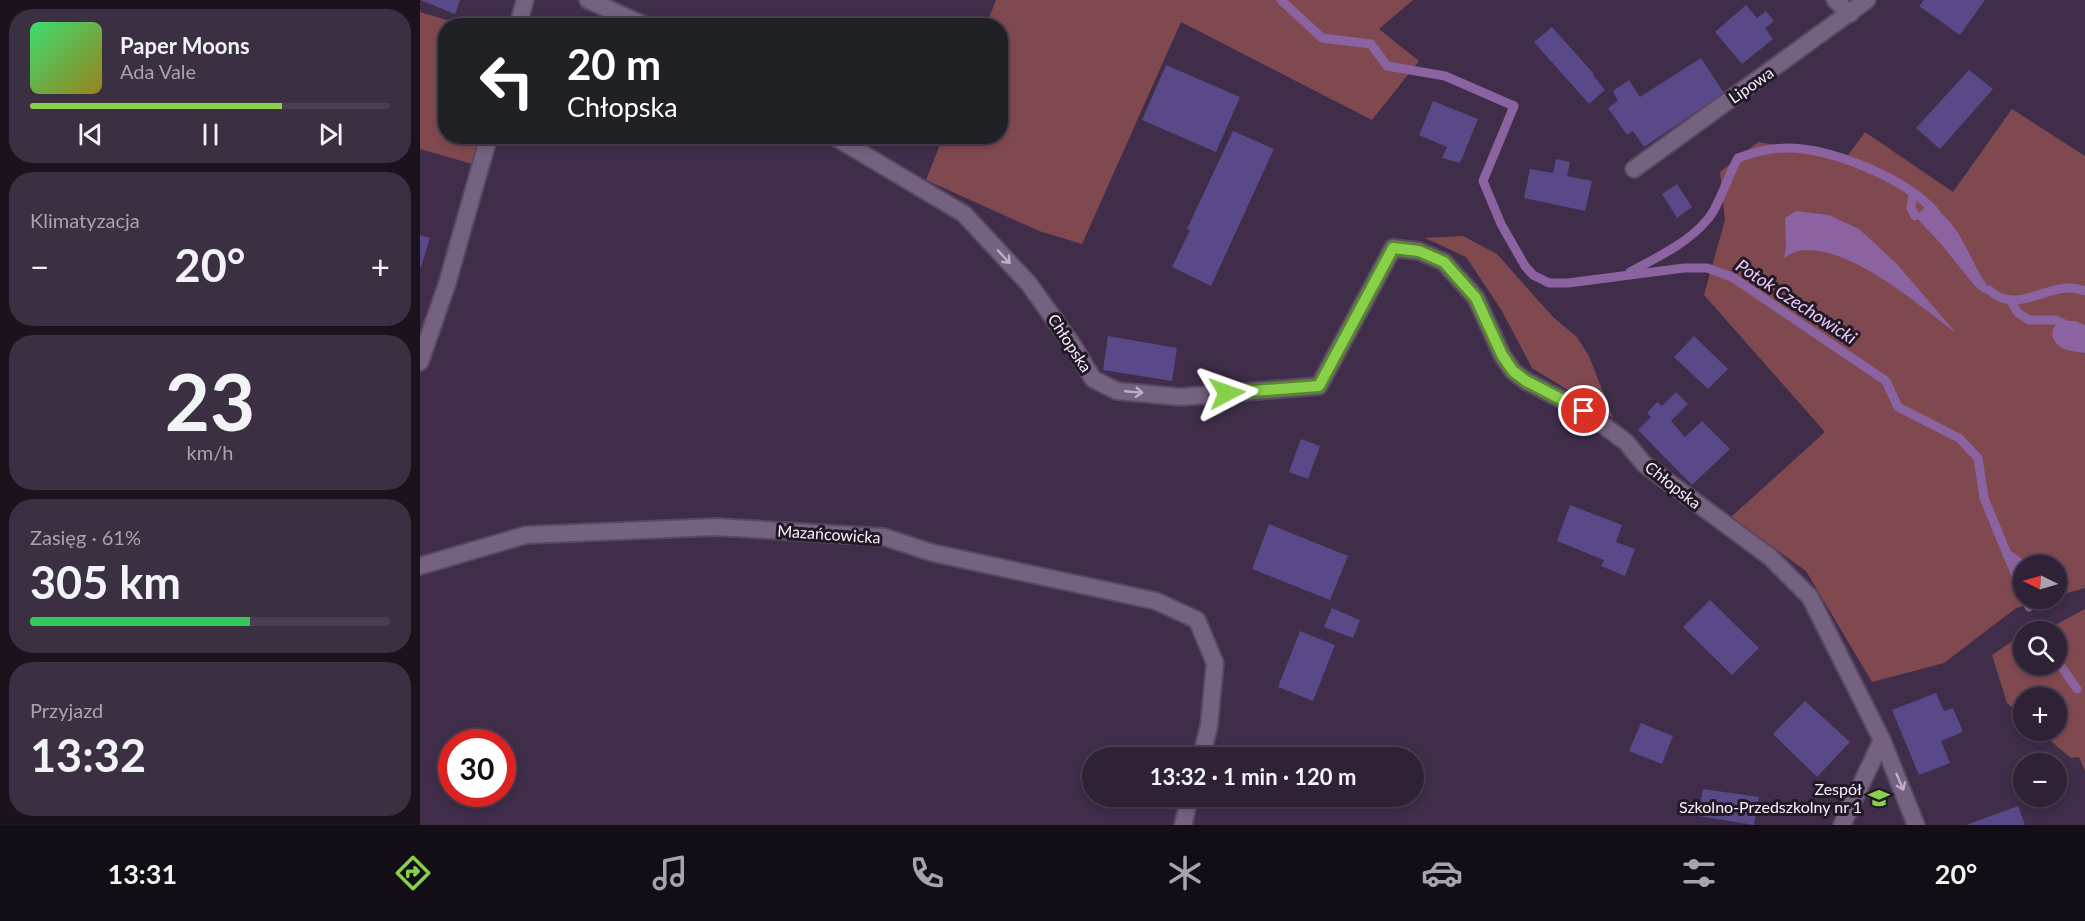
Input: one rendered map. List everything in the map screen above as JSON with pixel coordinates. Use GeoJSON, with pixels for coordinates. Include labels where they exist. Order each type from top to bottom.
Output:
{"type":"FeatureCollection","features":[{"type":"Feature","properties":{"kind":"street"},"geometry":{"type":"LineString","coordinates":[[520,18],[525,0]]}},
{"type":"Feature","properties":{"kind":"street"},"geometry":{"type":"LineString","coordinates":[[588,0],[628,18]]}},
{"type":"Feature","properties":{"kind":"street"},"geometry":{"type":"LineString","coordinates":[[1835,0],[1850,15]]}},
{"type":"Feature","properties":{"kind":"street","name":"Lipowa"},"geometry":{"type":"LineString","coordinates":[[1634,168],[1850,15],[1867,0]]}},
{"type":"Feature","properties":{"kind":"street"},"geometry":{"type":"LineString","coordinates":[[420,362],[447,284],[487,144]]}},
{"type":"Feature","properties":{"kind":"street","name":"Chłopska"},"geometry":{"type":"LineString","coordinates":[[846,144],[964,214],[1029,284],[1074,347],[1093,379],[1117,391],[1181,397],[1319,386],[1393,248],[1419,251],[1444,262],[1476,298],[1502,355],[1513,371],[1526,381],[1584,411],[1626,442],[1644,464],[1770,557],[1810,597],[1882,740],[1916,825]]}},
{"type":"Feature","properties":{"kind":"street","name":"Mazańcowicka"},"geometry":{"type":"LineString","coordinates":[[420,566],[526,535],[716,528],[884,537],[933,553],[1156,601],[1197,620],[1215,663],[1209,726],[1204,747]]}},
{"type":"Feature","properties":{"kind":"street"},"geometry":{"type":"LineString","coordinates":[[1842,825],[1882,740]]}},
{"type":"Feature","properties":{"kind":"street"},"geometry":{"type":"LineString","coordinates":[[1183,825],[1187,807]]}},
{"type":"Feature","properties":{"kind":"shaded area"},"geometry":{"type":"Polygon","coordinates":[[[996,0],[1413,0],[1379,29],[1419,61],[1372,120],[1181,22],[1082,244],[1039,231],[926,180],[940,144],[1008,144],[1008,18],[989,18],[996,0]]]}},
{"type":"Feature","properties":{"kind":"shaded area"},"geometry":{"type":"Polygon","coordinates":[[[420,12],[440,18],[438,18],[438,144],[482,144],[476,165],[420,149],[420,12]]]}},
{"type":"Feature","properties":{"kind":"shaded area"},"geometry":{"type":"Polygon","coordinates":[[[2012,109],[2085,156],[2085,588],[2067,593],[2067,555],[2013,555],[2015,609],[1944,663],[1872,682],[1806,571],[1731,517],[1825,432],[1704,295],[1725,220],[1720,172],[1758,142],[1846,158],[1865,132],[1953,192],[2012,109]]]}},
{"type":"Feature","properties":{"kind":"shaded area"},"geometry":{"type":"Polygon","coordinates":[[[1929,204],[1942,213],[1959,235],[1986,284],[1996,297],[1982,292],[1974,285],[1915,216],[1929,204]]]}},
{"type":"Feature","properties":{"kind":"shaded area"},"geometry":{"type":"Polygon","coordinates":[[[1796,211],[1829,215],[1859,229],[1896,263],[1956,333],[1885,280],[1844,258],[1824,252],[1805,250],[1796,251],[1784,258],[1785,218],[1796,211]]]}},
{"type":"Feature","properties":{"kind":"shaded area"},"geometry":{"type":"Polygon","coordinates":[[[1463,236],[1497,254],[1553,317],[1577,337],[1589,356],[1613,418],[1532,368],[1502,311],[1466,257],[1425,238],[1463,236]]]}},
{"type":"Feature","properties":{"kind":"shaded area"},"geometry":{"type":"Polygon","coordinates":[[[2075,321],[2085,325],[2085,353],[2064,349],[2056,343],[2053,337],[2054,327],[2059,323],[2075,321]]]}},
{"type":"Feature","properties":{"kind":"shaded area"},"geometry":{"type":"Polygon","coordinates":[[[2085,609],[2085,771],[2079,757],[2071,758],[2051,741],[2067,741],[2067,687],[2013,687],[2013,708],[2007,703],[1992,655],[2013,641],[2013,675],[2067,675],[2067,621],[2063,621],[2085,609]]]}},
{"type":"Feature","properties":{"kind":"building"},"geometry":{"type":"Polygon","coordinates":[[[420,0],[460,0],[455,14],[420,0]]]}},
{"type":"Feature","properties":{"kind":"building"},"geometry":{"type":"Polygon","coordinates":[[[1924,0],[1985,0],[1960,35],[1919,6],[1924,0]]]}},
{"type":"Feature","properties":{"kind":"building"},"geometry":{"type":"Polygon","coordinates":[[[1746,5],[1757,18],[1766,11],[1774,21],[1765,28],[1773,39],[1742,64],[1715,32],[1746,5]]]}},
{"type":"Feature","properties":{"kind":"building"},"geometry":{"type":"Polygon","coordinates":[[[1552,27],[1594,74],[1605,90],[1589,104],[1534,42],[1552,27]]]}},
{"type":"Feature","properties":{"kind":"building"},"geometry":{"type":"Polygon","coordinates":[[[1701,58],[1724,93],[1644,147],[1633,131],[1627,135],[1608,108],[1618,101],[1613,91],[1629,80],[1640,97],[1701,58]]]}},
{"type":"Feature","properties":{"kind":"building"},"geometry":{"type":"Polygon","coordinates":[[[1166,65],[1240,97],[1216,152],[1142,120],[1166,65]]]}},
{"type":"Feature","properties":{"kind":"building"},"geometry":{"type":"Polygon","coordinates":[[[1969,70],[1993,89],[1940,149],[1916,128],[1969,70]]]}},
{"type":"Feature","properties":{"kind":"building"},"geometry":{"type":"Polygon","coordinates":[[[1433,101],[1478,119],[1460,163],[1442,158],[1447,147],[1419,135],[1433,101]]]}},
{"type":"Feature","properties":{"kind":"building"},"geometry":{"type":"Polygon","coordinates":[[[1233,131],[1274,149],[1211,286],[1172,267],[1190,230],[1187,229],[1233,131]]]}},
{"type":"Feature","properties":{"kind":"building"},"geometry":{"type":"Polygon","coordinates":[[[1556,159],[1570,162],[1567,176],[1592,181],[1585,211],[1524,198],[1530,169],[1553,173],[1556,159]]]}},
{"type":"Feature","properties":{"kind":"building"},"geometry":{"type":"Polygon","coordinates":[[[1677,184],[1692,207],[1677,218],[1662,194],[1677,184]]]}},
{"type":"Feature","properties":{"kind":"building"},"geometry":{"type":"Polygon","coordinates":[[[420,235],[430,238],[421,267],[420,267],[420,235]]]}},
{"type":"Feature","properties":{"kind":"building"},"geometry":{"type":"Polygon","coordinates":[[[1108,336],[1177,348],[1172,381],[1103,370],[1108,336]]]}},
{"type":"Feature","properties":{"kind":"building"},"geometry":{"type":"Polygon","coordinates":[[[1694,336],[1728,369],[1708,389],[1674,357],[1694,336]]]}},
{"type":"Feature","properties":{"kind":"building"},"geometry":{"type":"Polygon","coordinates":[[[1676,392],[1688,404],[1671,421],[1685,437],[1702,421],[1730,449],[1692,485],[1638,430],[1651,417],[1647,413],[1657,402],[1662,406],[1676,392]]]}},
{"type":"Feature","properties":{"kind":"building"},"geometry":{"type":"Polygon","coordinates":[[[1301,439],[1320,446],[1308,479],[1289,472],[1301,439]]]}},
{"type":"Feature","properties":{"kind":"building"},"geometry":{"type":"Polygon","coordinates":[[[1570,505],[1622,525],[1616,542],[1635,549],[1625,576],[1601,566],[1604,560],[1557,541],[1570,505]]]}},
{"type":"Feature","properties":{"kind":"building"},"geometry":{"type":"Polygon","coordinates":[[[1269,524],[1348,556],[1330,600],[1252,569],[1269,524]]]}},
{"type":"Feature","properties":{"kind":"building"},"geometry":{"type":"Polygon","coordinates":[[[1710,600],[1759,648],[1732,675],[1683,627],[1710,600]]]}},
{"type":"Feature","properties":{"kind":"building"},"geometry":{"type":"Polygon","coordinates":[[[1332,608],[1360,620],[1353,638],[1324,627],[1332,608]]]}},
{"type":"Feature","properties":{"kind":"building"},"geometry":{"type":"Polygon","coordinates":[[[1300,631],[1335,645],[1313,701],[1278,687],[1300,631]]]}},
{"type":"Feature","properties":{"kind":"building"},"geometry":{"type":"Polygon","coordinates":[[[1936,693],[1944,711],[1953,708],[1963,732],[1941,741],[1950,763],[1919,775],[1892,710],[1936,693]]]}},
{"type":"Feature","properties":{"kind":"building"},"geometry":{"type":"Polygon","coordinates":[[[1805,701],[1850,742],[1817,777],[1773,734],[1805,701]]]}},
{"type":"Feature","properties":{"kind":"building"},"geometry":{"type":"Polygon","coordinates":[[[1641,723],[1673,736],[1662,764],[1629,751],[1641,723]]]}},
{"type":"Feature","properties":{"kind":"building"},"geometry":{"type":"Polygon","coordinates":[[[1703,789],[1759,797],[1754,825],[1698,816],[1703,789]]]}},
{"type":"Feature","properties":{"kind":"building"},"geometry":{"type":"Polygon","coordinates":[[[2018,807],[2025,825],[1966,825],[2018,807]]]}},
{"type":"Feature","properties":{"kind":"waterway","name":"Potok Czechowicki"},"geometry":{"type":"LineString","coordinates":[[1281,0],[1322,38],[1371,44],[1387,66],[1445,76],[1514,106],[1483,181],[1501,224],[1525,266],[1533,275],[1549,283],[1568,283],[1684,268],[1707,268],[1732,277],[1886,381],[1898,407],[1959,438],[1978,458],[1984,498],[2007,554],[2013,558]]}},
{"type":"Feature","properties":{"kind":"waterway"},"geometry":{"type":"LineString","coordinates":[[1630,272],[1691,236],[1716,207],[1738,158],[1762,151],[1781,148],[1805,149],[1846,160],[1888,177],[1907,188],[1936,213]]}},
{"type":"Feature","properties":{"kind":"waterway"},"geometry":{"type":"LineString","coordinates":[[1913,193],[1911,208],[1915,216]]}},
{"type":"Feature","properties":{"kind":"waterway"},"geometry":{"type":"LineString","coordinates":[[1989,290],[2001,298],[2012,300],[2060,289],[2072,288],[2085,291]]}},
{"type":"Feature","properties":{"kind":"waterway"},"geometry":{"type":"LineString","coordinates":[[2010,300],[2018,313],[2029,320],[2056,320],[2071,327],[2085,340]]}},
{"type":"Feature","properties":{"kind":"waterway"},"geometry":{"type":"LineString","coordinates":[[2007,554],[2013,568]]}},
{"type":"Feature","properties":{"kind":"waterway"},"geometry":{"type":"LineString","coordinates":[[2067,675],[2077,689]]}},
{"type":"Feature","properties":{"kind":"place","name":"Zespół Szkolno-Przedszkolny nr 1"},"geometry":{"type":"Point","coordinates":[1879,798]}},
{"type":"Feature","properties":{"kind":"route"},"geometry":{"type":"LineString","coordinates":[[1227,393],[1319,386],[1393,248],[1419,251],[1444,262],[1476,298],[1502,355],[1513,371],[1526,381],[1584,411]]}}]}
